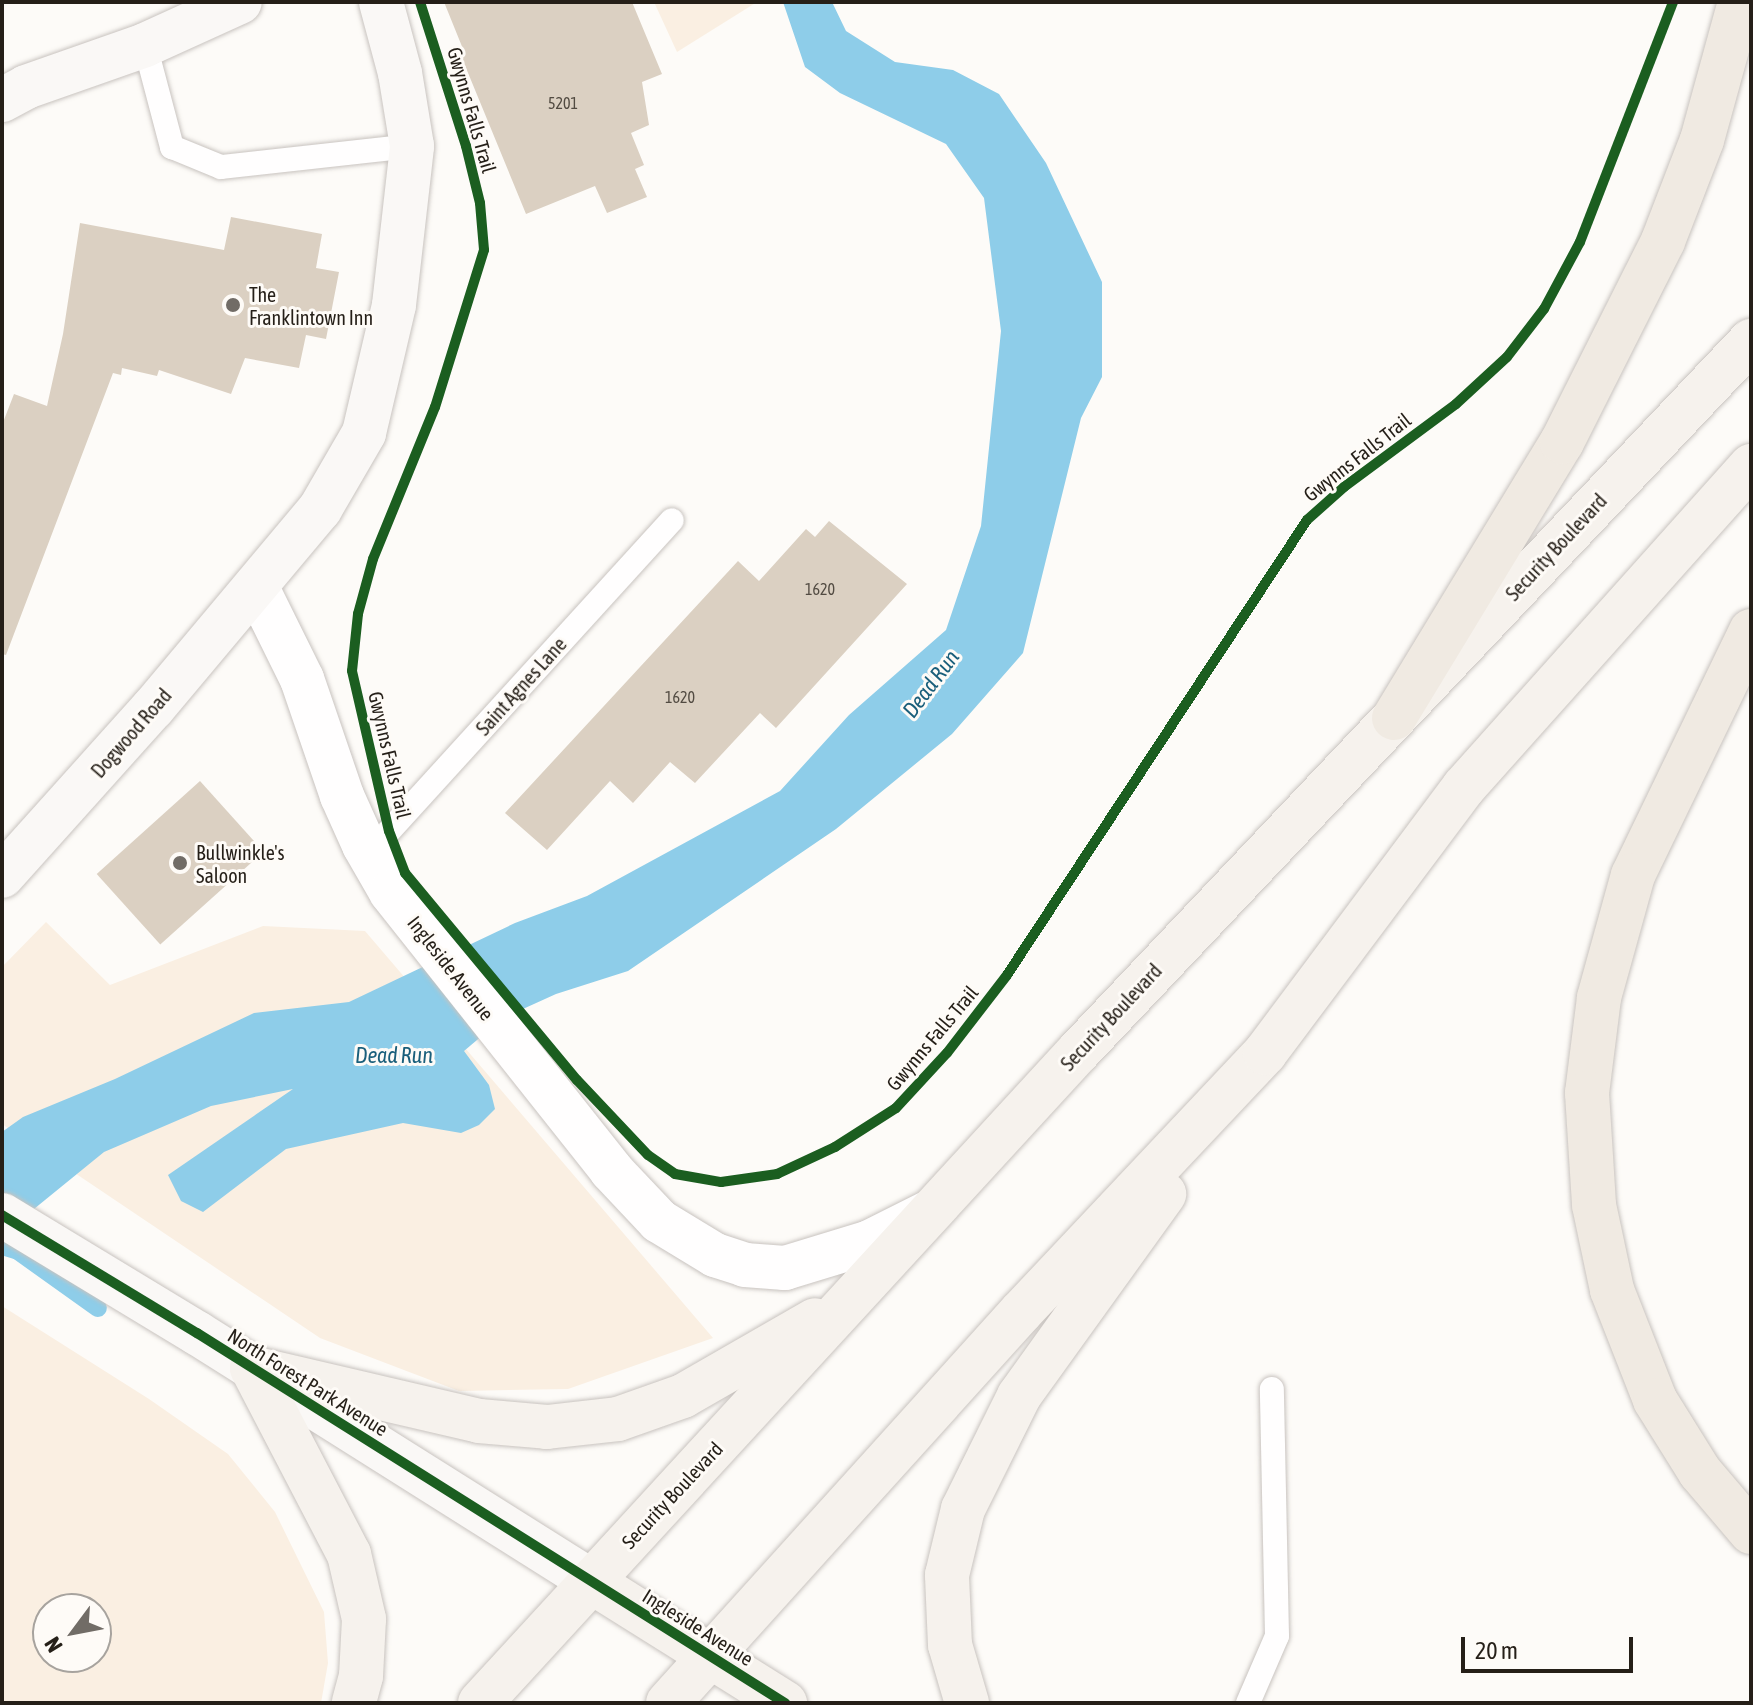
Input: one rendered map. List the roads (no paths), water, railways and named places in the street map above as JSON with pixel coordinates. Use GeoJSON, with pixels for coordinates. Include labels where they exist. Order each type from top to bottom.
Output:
{"type":"FeatureCollection","features":[{"type":"Feature","properties":{"kind":"highway"},"geometry":{"type":"LineString","coordinates":[[1394,718],[1562,442],[1663,241],[1702,140],[1740,2]]}},
{"type":"Feature","properties":{"kind":"highway"},"geometry":{"type":"LineString","coordinates":[[1751,631],[1633,875],[1599,998],[1587,1093],[1594,1205],[1612,1290],[1655,1400],[1700,1472],[1751,1532]]}},
{"type":"Feature","properties":{"kind":"main road","name":"Security Boulevard"},"geometry":{"type":"LineString","coordinates":[[480,1703],[1162,961],[1751,341]]}},
{"type":"Feature","properties":{"kind":"main road"},"geometry":{"type":"LineString","coordinates":[[967,1703],[950,1645],[947,1575],[963,1509],[1019,1396],[1265,1053],[1464,787],[1751,466]]}},
{"type":"Feature","properties":{"kind":"main road"},"geometry":{"type":"LineString","coordinates":[[668,1703],[1021,1312],[1265,1053]]}},
{"type":"Feature","properties":{"kind":"main road"},"geometry":{"type":"LineString","coordinates":[[252,1368],[479,1421],[547,1427],[618,1419],[683,1396],[853,1298]]}},
{"type":"Feature","properties":{"kind":"main road"},"geometry":{"type":"LineString","coordinates":[[252,1368],[349,1554],[364,1619],[361,1676],[354,1703]]}},
{"type":"Feature","properties":{"kind":"main road","name":"Ingleside Avenue"},"geometry":{"type":"LineString","coordinates":[[592,1582],[785,1703]]}},
{"type":"Feature","properties":{"kind":"street"},"geometry":{"type":"LineString","coordinates":[[2,100],[26,87],[145,45],[240,2]]}},
{"type":"Feature","properties":{"kind":"street","name":"Dogwood Road"},"geometry":{"type":"LineString","coordinates":[[2,876],[134,730],[320,509],[364,433],[394,305],[412,146],[400,73],[381,2]]}},
{"type":"Feature","properties":{"kind":"street","name":"Ingleside Avenue"},"geometry":{"type":"LineString","coordinates":[[256,586],[302,679],[342,796],[377,838],[391,892],[437,954],[611,1170],[659,1221],[715,1255],[752,1266],[785,1268],[870,1242],[936,1208]]}},
{"type":"Feature","properties":{"kind":"street","name":"North Forest Park Avenue"},"geometry":{"type":"LineString","coordinates":[[2,1215],[197,1333],[592,1582]]}},
{"type":"Feature","properties":{"kind":"lane"},"geometry":{"type":"LineString","coordinates":[[145,45],[172,147],[221,167],[412,146]]}},
{"type":"Feature","properties":{"kind":"lane","name":"Saint Agnes Lane"},"geometry":{"type":"LineString","coordinates":[[377,838],[672,520]]}},
{"type":"Feature","properties":{"kind":"lane"},"geometry":{"type":"LineString","coordinates":[[1248,1703],[1277,1636],[1272,1389]]}},
{"type":"Feature","properties":{"kind":"water","name":"Dead Run"},"geometry":{"type":"Polygon","coordinates":[[[783,2],[832,2],[846,31],[895,62],[953,70],[999,94],[1046,163],[1102,282],[1102,377],[1081,418],[1023,653],[952,734],[836,829],[628,971],[556,994],[503,1018],[464,1051],[489,1085],[495,1109],[479,1125],[461,1133],[403,1123],[286,1149],[203,1212],[181,1201],[168,1175],[293,1089],[211,1106],[104,1152],[2,1235],[2,1132],[23,1117],[115,1079],[254,1013],[349,1002],[515,923],[587,896],[780,791],[849,715],[946,630],[981,526],[1001,331],[984,198],[946,144],[840,93],[805,67],[783,2]]]}},
{"type":"Feature","properties":{"kind":"waterway"},"geometry":{"type":"LineString","coordinates":[[2,1246],[18,1251],[98,1308]]}},
{"type":"Feature","properties":{"kind":"place","name":"The Franklintown Inn"},"geometry":{"type":"Point","coordinates":[233,305]}},
{"type":"Feature","properties":{"kind":"place","name":"Bullwinkle's Saloon"},"geometry":{"type":"Point","coordinates":[180,863]}}]}
